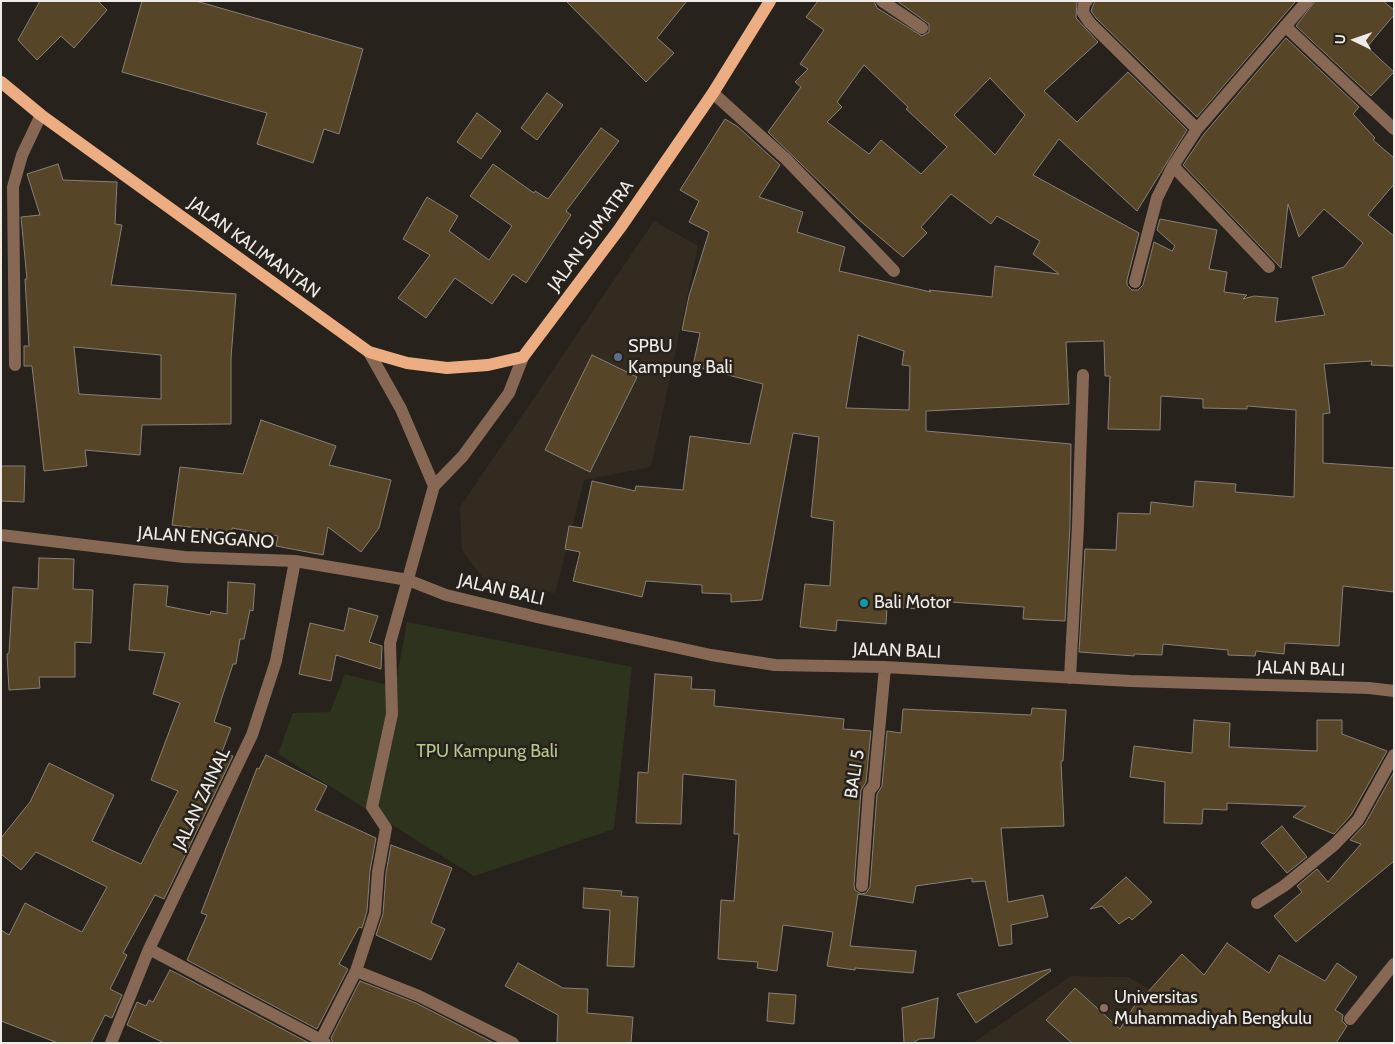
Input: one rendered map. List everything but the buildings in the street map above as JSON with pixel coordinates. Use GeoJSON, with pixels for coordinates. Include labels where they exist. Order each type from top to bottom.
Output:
{"type":"FeatureCollection","features":[{"type":"Feature","properties":{"kind":"main road","name":"JALAN SUMATRA"},"geometry":{"type":"LineString","coordinates":[[523,357],[620,228],[713,93],[770,1]]}},
{"type":"Feature","properties":{"kind":"main road","name":"JALAN KALIMANTAN"},"geometry":{"type":"LineString","coordinates":[[1,82],[41,115],[369,352]]}},
{"type":"Feature","properties":{"kind":"main road"},"geometry":{"type":"LineString","coordinates":[[369,352],[407,363],[448,368],[488,364],[523,357]]}},
{"type":"Feature","properties":{"kind":"street"},"geometry":{"type":"LineString","coordinates":[[882,1],[922,28]]}},
{"type":"Feature","properties":{"kind":"street"},"geometry":{"type":"LineString","coordinates":[[1087,1],[1083,8],[1084,17],[1197,129]]}},
{"type":"Feature","properties":{"kind":"street"},"geometry":{"type":"LineString","coordinates":[[1135,282],[1157,198],[1173,166],[1197,129],[1307,1]]}},
{"type":"Feature","properties":{"kind":"street"},"geometry":{"type":"LineString","coordinates":[[1285,26],[1394,129]]}},
{"type":"Feature","properties":{"kind":"street"},"geometry":{"type":"LineString","coordinates":[[713,93],[786,160],[894,271]]}},
{"type":"Feature","properties":{"kind":"street"},"geometry":{"type":"LineString","coordinates":[[15,365],[12,187],[22,155],[41,115]]}},
{"type":"Feature","properties":{"kind":"street"},"geometry":{"type":"LineString","coordinates":[[1173,166],[1269,267]]}},
{"type":"Feature","properties":{"kind":"street","name":"JALAN KALIMANTAN"},"geometry":{"type":"LineString","coordinates":[[369,352],[401,409],[434,486]]}},
{"type":"Feature","properties":{"kind":"street","name":"JALAN SUMATRA"},"geometry":{"type":"LineString","coordinates":[[434,486],[463,456],[509,393],[523,357]]}},
{"type":"Feature","properties":{"kind":"street"},"geometry":{"type":"LineString","coordinates":[[1070,678],[1083,375]]}},
{"type":"Feature","properties":{"kind":"street"},"geometry":{"type":"LineString","coordinates":[[149,949],[323,1042],[356,971],[375,913],[378,872],[386,828],[372,807],[392,714],[390,643],[434,486]]}},
{"type":"Feature","properties":{"kind":"street","name":"JALAN ENGGANO"},"geometry":{"type":"LineString","coordinates":[[1,535],[184,557],[295,561],[408,580]]}},
{"type":"Feature","properties":{"kind":"street","name":"JALAN ZAINAL"},"geometry":{"type":"LineString","coordinates":[[111,1043],[149,949],[252,735],[276,661],[295,561]]}},
{"type":"Feature","properties":{"kind":"street","name":"JALAN BALI"},"geometry":{"type":"LineString","coordinates":[[408,580],[446,595],[711,655],[775,665],[885,667],[1070,678],[1369,688],[1394,691]]}},
{"type":"Feature","properties":{"kind":"street","name":"BALI 5"},"geometry":{"type":"LineString","coordinates":[[862,886],[869,791],[874,786],[885,667]]}},
{"type":"Feature","properties":{"kind":"street"},"geometry":{"type":"LineString","coordinates":[[1257,903],[1284,886],[1334,845],[1358,820],[1394,755]]}},
{"type":"Feature","properties":{"kind":"street"},"geometry":{"type":"LineString","coordinates":[[1350,1019],[1394,964]]}},
{"type":"Feature","properties":{"kind":"street"},"geometry":{"type":"LineString","coordinates":[[356,971],[419,996],[513,1043]]}},
{"type":"Feature","properties":{"kind":"shaded area","name":"SPBU Kampung Bali"},"geometry":{"type":"Polygon","coordinates":[[[654,221],[698,246],[651,467],[584,480],[555,593],[486,582],[462,550],[460,507],[654,221]]]}},
{"type":"Feature","properties":{"kind":"shaded area","name":"Universitas Muhammadiyah Bengkulu"},"geometry":{"type":"Polygon","coordinates":[[[1071,976],[1128,977],[1247,1043],[973,1043],[1071,976]]]}},
{"type":"Feature","properties":{"kind":"green space","name":"TPU Kampung Bali"},"geometry":{"type":"Polygon","coordinates":[[[407,622],[632,667],[614,829],[474,876],[278,754],[293,713],[330,712],[345,674],[395,687],[407,622]]]}},
{"type":"Feature","properties":{"kind":"place","name":"SPBU Kampung Bali"},"geometry":{"type":"Point","coordinates":[618,357]}},
{"type":"Feature","properties":{"kind":"place","name":"Bali Motor"},"geometry":{"type":"Point","coordinates":[864,603]}},
{"type":"Feature","properties":{"kind":"place","name":"Universitas Muhammadiyah Bengkulu"},"geometry":{"type":"Point","coordinates":[1104,1008]}}]}
